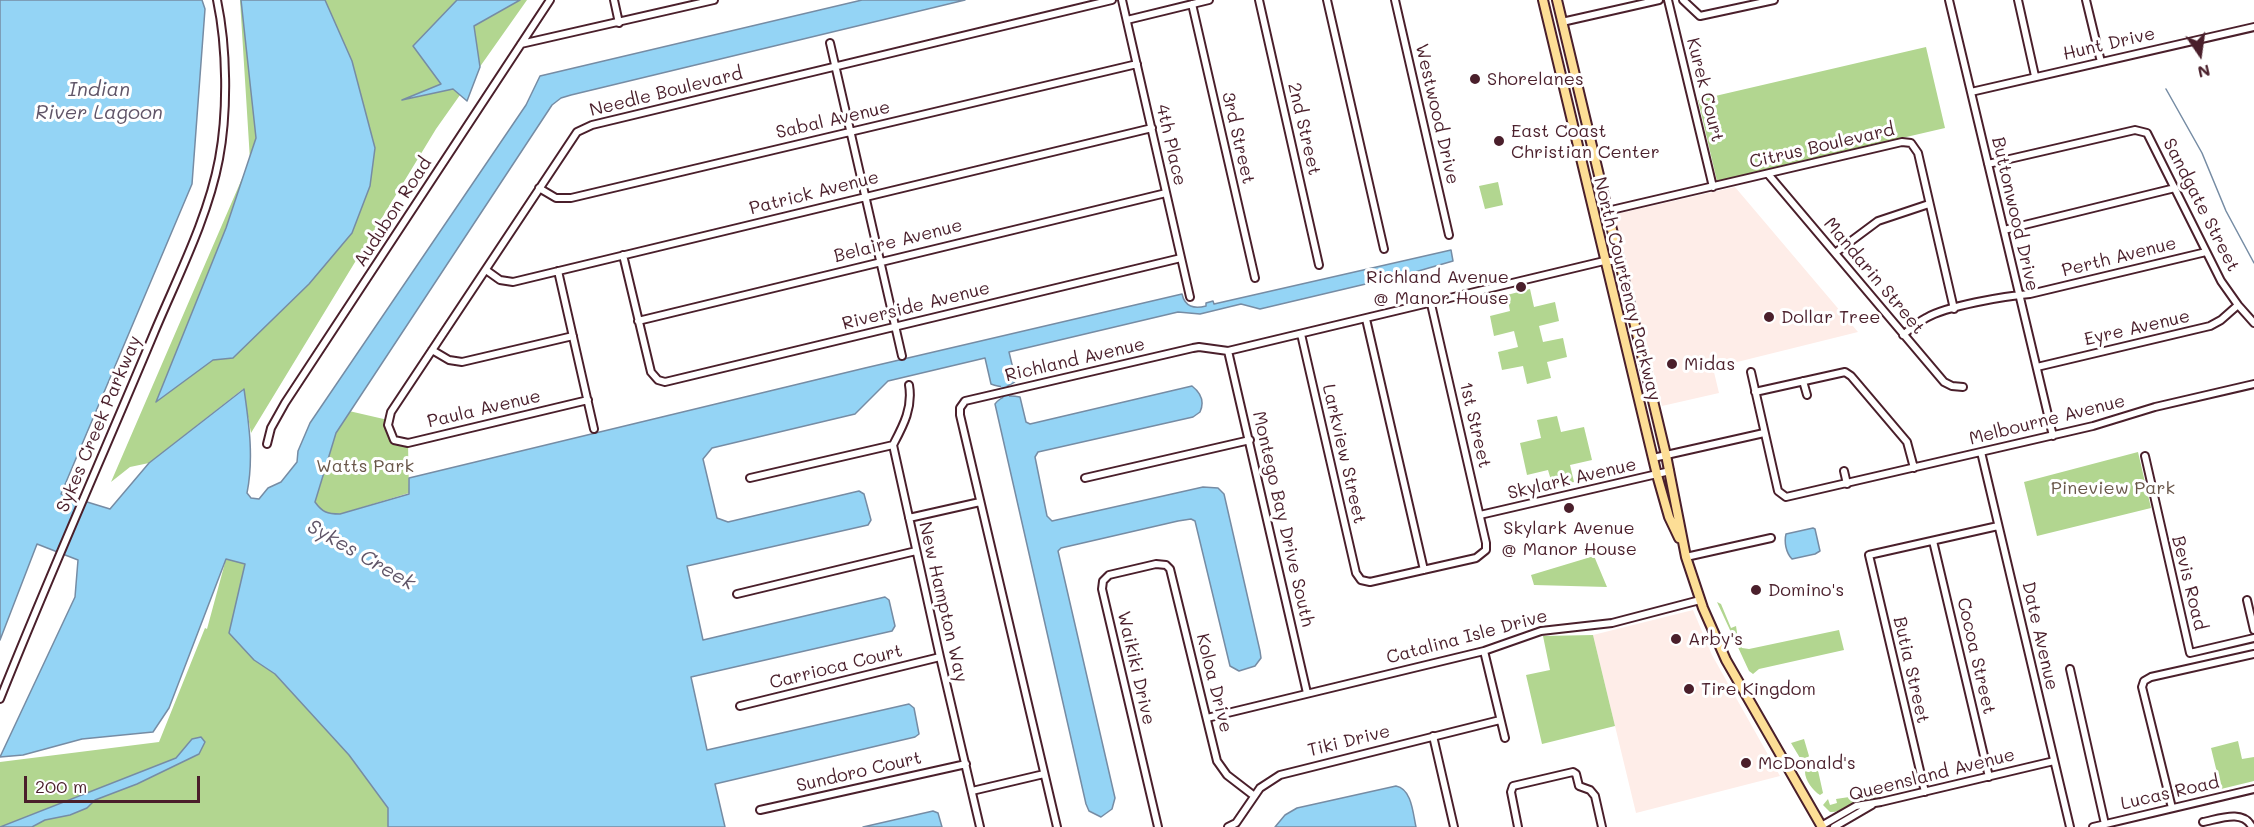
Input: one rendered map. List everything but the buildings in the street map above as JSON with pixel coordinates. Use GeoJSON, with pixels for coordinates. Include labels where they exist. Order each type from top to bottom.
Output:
{"type":"FeatureCollection","features":[{"type":"Feature","properties":{"kind":"main road","name":"North Courtenay Parkway"},"geometry":{"type":"LineString","coordinates":[[1544,0],[1604,261],[1669,517],[1717,639],[1743,691],[1822,826]]}},
{"type":"Feature","properties":{"kind":"main road","name":"North Courtenay Parkway"},"geometry":{"type":"LineString","coordinates":[[1557,0],[1670,471],[1683,548]]}},
{"type":"Feature","properties":{"kind":"street","name":"Sykes Creek Parkway"},"geometry":{"type":"LineString","coordinates":[[0,699],[203,213],[219,159],[223,129],[224,50],[217,0]]}},
{"type":"Feature","properties":{"kind":"street","name":"Audubon Road"},"geometry":{"type":"LineString","coordinates":[[267,444],[271,428],[285,403],[550,0]]}},
{"type":"Feature","properties":{"kind":"street"},"geometry":{"type":"LineString","coordinates":[[614,0],[619,23]]}},
{"type":"Feature","properties":{"kind":"street"},"geometry":{"type":"LineString","coordinates":[[682,0],[683,8]]}},
{"type":"Feature","properties":{"kind":"street"},"geometry":{"type":"LineString","coordinates":[[521,44],[714,0]]}},
{"type":"Feature","properties":{"kind":"street","name":"Needle Boulevard"},"geometry":{"type":"LineString","coordinates":[[390,434],[388,425],[391,412],[571,138],[581,129],[1112,0]]}},
{"type":"Feature","properties":{"kind":"street","name":"4th Place"},"geometry":{"type":"LineString","coordinates":[[1122,0],[1190,297]]}},
{"type":"Feature","properties":{"kind":"street"},"geometry":{"type":"LineString","coordinates":[[1127,20],[1209,0]]}},
{"type":"Feature","properties":{"kind":"street","name":"2nd Street"},"geometry":{"type":"LineString","coordinates":[[1259,0],[1319,265]]}},
{"type":"Feature","properties":{"kind":"street"},"geometry":{"type":"LineString","coordinates":[[1327,0],[1384,249]]}},
{"type":"Feature","properties":{"kind":"street","name":"Westwood Drive"},"geometry":{"type":"LineString","coordinates":[[1395,0],[1449,235]]}},
{"type":"Feature","properties":{"kind":"street"},"geometry":{"type":"LineString","coordinates":[[1562,22],[1659,0]]}},
{"type":"Feature","properties":{"kind":"street","name":"Kurek Court"},"geometry":{"type":"LineString","coordinates":[[1668,0],[1713,186]]}},
{"type":"Feature","properties":{"kind":"street"},"geometry":{"type":"LineString","coordinates":[[1683,0],[1700,16],[1774,0]]}},
{"type":"Feature","properties":{"kind":"street","name":"Buttonwood Drive"},"geometry":{"type":"LineString","coordinates":[[1949,0],[2053,436]]}},
{"type":"Feature","properties":{"kind":"street"},"geometry":{"type":"LineString","coordinates":[[2018,0],[2035,76]]}},
{"type":"Feature","properties":{"kind":"street"},"geometry":{"type":"LineString","coordinates":[[2086,0],[2101,62]]}},
{"type":"Feature","properties":{"kind":"street","name":"3rd Street"},"geometry":{"type":"LineString","coordinates":[[1192,4],[1255,278]]}},
{"type":"Feature","properties":{"kind":"street","name":"Hunt Drive"},"geometry":{"type":"LineString","coordinates":[[1971,92],[2254,27]]}},
{"type":"Feature","properties":{"kind":"street"},"geometry":{"type":"LineString","coordinates":[[830,43],[902,356]]}},
{"type":"Feature","properties":{"kind":"street","name":"Sabal Avenue"},"geometry":{"type":"LineString","coordinates":[[539,188],[556,198],[571,198],[1137,64]]}},
{"type":"Feature","properties":{"kind":"street","name":"Patrick Avenue"},"geometry":{"type":"LineString","coordinates":[[486,270],[500,280],[513,282],[1152,128]]}},
{"type":"Feature","properties":{"kind":"street","name":"Sandgate Street"},"geometry":{"type":"LineString","coordinates":[[1988,164],[2135,130],[2143,131],[2149,136],[2206,252],[2238,305],[2254,323]]}},
{"type":"Feature","properties":{"kind":"street","name":"Citrus Boulevard"},"geometry":{"type":"LineString","coordinates":[[1607,211],[1906,142],[1911,143],[1918,153],[1954,309]]}},
{"type":"Feature","properties":{"kind":"street","name":"Mandarin Street"},"geometry":{"type":"LineString","coordinates":[[1768,174],[1944,382],[1952,387],[1963,387]]}},
{"type":"Feature","properties":{"kind":"street"},"geometry":{"type":"LineString","coordinates":[[2004,230],[2175,188]]}},
{"type":"Feature","properties":{"kind":"street","name":"Belaire Avenue"},"geometry":{"type":"LineString","coordinates":[[638,321],[1166,193]]}},
{"type":"Feature","properties":{"kind":"street"},"geometry":{"type":"LineString","coordinates":[[1835,253],[1878,221],[1929,204]]}},
{"type":"Feature","properties":{"kind":"street","name":"Perth Avenue"},"geometry":{"type":"LineString","coordinates":[[1903,335],[1925,318],[1954,309],[2206,252]]}},
{"type":"Feature","properties":{"kind":"street"},"geometry":{"type":"LineString","coordinates":[[623,255],[638,321]]}},
{"type":"Feature","properties":{"kind":"street","name":"Riverside Avenue"},"geometry":{"type":"LineString","coordinates":[[638,321],[651,372],[658,380],[671,381],[1181,258]]}},
{"type":"Feature","properties":{"kind":"street","name":"Richland Avenue"},"geometry":{"type":"LineString","coordinates":[[1056,827],[980,502],[960,408],[965,401],[1193,348],[1228,351],[1604,261],[1619,261]]}},
{"type":"Feature","properties":{"kind":"street"},"geometry":{"type":"LineString","coordinates":[[558,271],[594,429]]}},
{"type":"Feature","properties":{"kind":"street","name":"1st Street"},"geometry":{"type":"LineString","coordinates":[[1424,570],[1476,558],[1484,553],[1487,546],[1431,304]]}},
{"type":"Feature","properties":{"kind":"street","name":"Eyre Avenue"},"geometry":{"type":"LineString","coordinates":[[2037,367],[2210,326],[2221,320],[2238,305]]}},
{"type":"Feature","properties":{"kind":"street"},"geometry":{"type":"LineString","coordinates":[[1366,319],[1424,570]]}},
{"type":"Feature","properties":{"kind":"street","name":"Larkview Street"},"geometry":{"type":"LineString","coordinates":[[1301,334],[1356,573],[1361,580],[1370,582],[1424,570]]}},
{"type":"Feature","properties":{"kind":"street"},"geometry":{"type":"LineString","coordinates":[[432,350],[449,360],[462,362],[573,336]]}},
{"type":"Feature","properties":{"kind":"street","name":"Montego Bay Drive South"},"geometry":{"type":"LineString","coordinates":[[1228,351],[1307,693]]}},
{"type":"Feature","properties":{"kind":"street"},"geometry":{"type":"LineString","coordinates":[[1653,458],[1764,432],[1750,372]]}},
{"type":"Feature","properties":{"kind":"street"},"geometry":{"type":"LineString","coordinates":[[1755,392],[1839,372],[1851,376],[1907,442],[1914,468]]}},
{"type":"Feature","properties":{"kind":"street"},"geometry":{"type":"LineString","coordinates":[[1803,381],[1807,395]]}},
{"type":"Feature","properties":{"kind":"street","name":"Melbourne Avenue"},"geometry":{"type":"LineString","coordinates":[[1764,432],[1778,491],[1783,496],[1791,497],[2053,436],[2146,410],[2254,384]]}},
{"type":"Feature","properties":{"kind":"street"},"geometry":{"type":"LineString","coordinates":[[750,478],[893,445],[905,422],[911,397],[909,385]]}},
{"type":"Feature","properties":{"kind":"street","name":"Paula Avenue"},"geometry":{"type":"LineString","coordinates":[[390,434],[398,442],[408,443],[588,400]]}},
{"type":"Feature","properties":{"kind":"street"},"geometry":{"type":"LineString","coordinates":[[1085,478],[1250,440]]}},
{"type":"Feature","properties":{"kind":"street","name":"New Hampton Way"},"geometry":{"type":"LineString","coordinates":[[893,445],[980,827]]}},
{"type":"Feature","properties":{"kind":"street","name":"Date Avenue"},"geometry":{"type":"LineString","coordinates":[[1981,452],[2070,827]]}},
{"type":"Feature","properties":{"kind":"street","name":"Bevis Road"},"geometry":{"type":"LineString","coordinates":[[2145,456],[2190,653],[2254,638]]}},
{"type":"Feature","properties":{"kind":"street","name":"Skylark Avenue"},"geometry":{"type":"LineString","coordinates":[[1480,515],[1670,471]]}},
{"type":"Feature","properties":{"kind":"street"},"geometry":{"type":"LineString","coordinates":[[1844,471],[1847,484]]}},
{"type":"Feature","properties":{"kind":"street"},"geometry":{"type":"LineString","coordinates":[[909,518],[980,502]]}},
{"type":"Feature","properties":{"kind":"street"},"geometry":{"type":"LineString","coordinates":[[1933,541],[1998,525]]}},
{"type":"Feature","properties":{"kind":"street"},"geometry":{"type":"LineString","coordinates":[[1686,557],[1771,538]]}},
{"type":"Feature","properties":{"kind":"street","name":"Butia Street"},"geometry":{"type":"LineString","coordinates":[[1925,792],[1869,555],[1933,541]]}},
{"type":"Feature","properties":{"kind":"street","name":"Cocoa Street"},"geometry":{"type":"LineString","coordinates":[[1933,541],[1989,777]]}},
{"type":"Feature","properties":{"kind":"street"},"geometry":{"type":"LineString","coordinates":[[737,594],[916,551]]}},
{"type":"Feature","properties":{"kind":"street","name":"Waikiki Drive"},"geometry":{"type":"LineString","coordinates":[[1158,827],[1102,589],[1103,581],[1109,575],[1156,564],[1166,565]]}},
{"type":"Feature","properties":{"kind":"street","name":"Koloa Drive"},"geometry":{"type":"LineString","coordinates":[[1166,565],[1172,574],[1220,767],[1253,795]]}},
{"type":"Feature","properties":{"kind":"street","name":"Catalina Isle Drive"},"geometry":{"type":"LineString","coordinates":[[1207,718],[1484,651],[1540,631],[1612,623],[1700,600]]}},
{"type":"Feature","properties":{"kind":"street"},"geometry":{"type":"LineString","coordinates":[[2247,600],[2254,630]]}},
{"type":"Feature","properties":{"kind":"street"},"geometry":{"type":"LineString","coordinates":[[1484,651],[1505,738]]}},
{"type":"Feature","properties":{"kind":"street"},"geometry":{"type":"LineString","coordinates":[[2172,808],[2142,687],[2144,681],[2151,677],[2254,654]]}},
{"type":"Feature","properties":{"kind":"street","name":"Carrioca Court"},"geometry":{"type":"LineString","coordinates":[[740,706],[940,657]]}},
{"type":"Feature","properties":{"kind":"street"},"geometry":{"type":"LineString","coordinates":[[2070,669],[2105,824]]}},
{"type":"Feature","properties":{"kind":"street","name":"Tiki Drive"},"geometry":{"type":"LineString","coordinates":[[1228,827],[1236,823],[1253,795],[1270,781],[1290,771],[1500,720]]}},
{"type":"Feature","properties":{"kind":"street"},"geometry":{"type":"LineString","coordinates":[[1433,736],[1454,827]]}},
{"type":"Feature","properties":{"kind":"street","name":"Queensland Avenue"},"geometry":{"type":"LineString","coordinates":[[1822,826],[1856,806],[1875,804],[2054,761]]}},
{"type":"Feature","properties":{"kind":"street","name":"Sundoro Court"},"geometry":{"type":"LineString","coordinates":[[760,810],[966,764]]}},
{"type":"Feature","properties":{"kind":"street"},"geometry":{"type":"LineString","coordinates":[[1518,827],[1511,792],[1513,786],[1573,772],[1580,786],[1590,790],[1595,796],[1602,827]]}},
{"type":"Feature","properties":{"kind":"street"},"geometry":{"type":"LineString","coordinates":[[972,791],[1044,774]]}},
{"type":"Feature","properties":{"kind":"street","name":"Lucas Road"},"geometry":{"type":"LineString","coordinates":[[2092,827],[2254,789]]}},
{"type":"Feature","properties":{"kind":"street"},"geometry":{"type":"LineString","coordinates":[[1834,827],[1875,804]]}},
{"type":"Feature","properties":{"kind":"street"},"geometry":{"type":"LineString","coordinates":[[2203,822],[2238,817],[2245,819],[2252,827]]}},
{"type":"Feature","properties":{"kind":"shaded area"},"geometry":{"type":"Polygon","coordinates":[[[1735,187],[1858,332],[1713,368],[1719,393],[1662,406],[1615,219],[1616,214],[1735,187]]]}},
{"type":"Feature","properties":{"kind":"shaded area"},"geometry":{"type":"Polygon","coordinates":[[[1693,610],[1712,655],[1780,776],[1636,813],[1593,635],[1693,610]]]}},
{"type":"Feature","properties":{"kind":"green space"},"geometry":{"type":"Polygon","coordinates":[[[240,0],[527,0],[436,129],[251,433],[243,389],[149,463],[130,467],[111,482],[250,160],[240,0]]]}},
{"type":"Feature","properties":{"kind":"green space"},"geometry":{"type":"Polygon","coordinates":[[[1926,47],[1945,128],[1717,181],[1698,100],[1926,47]]]}},
{"type":"Feature","properties":{"kind":"green space"},"geometry":{"type":"Polygon","coordinates":[[[1498,182],[1503,205],[1485,209],[1479,186],[1498,182]]]}},
{"type":"Feature","properties":{"kind":"green space"},"geometry":{"type":"Polygon","coordinates":[[[1530,289],[1534,307],[1555,302],[1559,321],[1539,326],[1543,342],[1563,338],[1567,357],[1547,362],[1551,378],[1527,384],[1523,366],[1502,370],[1498,352],[1518,347],[1514,331],[1494,336],[1490,316],[1510,311],[1507,295],[1530,289]]]}},
{"type":"Feature","properties":{"kind":"green space","name":"Watts Park"},"geometry":{"type":"Polygon","coordinates":[[[349,411],[388,420],[392,438],[408,443],[409,493],[340,514],[332,514],[325,512],[315,502],[336,433],[349,411]]]}},
{"type":"Feature","properties":{"kind":"green space"},"geometry":{"type":"Polygon","coordinates":[[[1557,416],[1561,432],[1584,427],[1592,460],[1570,465],[1574,482],[1553,487],[1548,470],[1527,475],[1520,443],[1541,438],[1537,420],[1557,416]]]}},
{"type":"Feature","properties":{"kind":"green space","name":"Pineview Park"},"geometry":{"type":"Polygon","coordinates":[[[2138,452],[2151,508],[2037,536],[2024,482],[2138,452]]]}},
{"type":"Feature","properties":{"kind":"green space"},"geometry":{"type":"Polygon","coordinates":[[[1594,556],[1607,587],[1534,585],[1531,575],[1594,556]]]}},
{"type":"Feature","properties":{"kind":"green space"},"geometry":{"type":"Polygon","coordinates":[[[226,559],[246,563],[254,660],[275,674],[349,755],[388,808],[388,827],[0,827],[0,762],[159,742],[205,628],[207,629],[226,559]]]}},
{"type":"Feature","properties":{"kind":"green space"},"geometry":{"type":"Polygon","coordinates":[[[1717,602],[1721,604],[1731,628],[1736,626],[1742,648],[1749,649],[1839,630],[1844,650],[1759,669],[1753,674],[1749,671],[1717,602]]]}},
{"type":"Feature","properties":{"kind":"green space"},"geometry":{"type":"Polygon","coordinates":[[[1593,635],[1615,726],[1542,744],[1526,675],[1550,670],[1543,636],[1593,635]]]}},
{"type":"Feature","properties":{"kind":"green space"},"geometry":{"type":"Polygon","coordinates":[[[1804,739],[1809,756],[1803,763],[1791,743],[1804,739]]]}},
{"type":"Feature","properties":{"kind":"green space"},"geometry":{"type":"Polygon","coordinates":[[[2238,741],[2242,759],[2254,757],[2254,781],[2221,789],[2211,748],[2238,741]]]}},
{"type":"Feature","properties":{"kind":"green space"},"geometry":{"type":"Polygon","coordinates":[[[1812,764],[1813,767],[1817,766],[1823,793],[1820,795],[1810,785],[1805,775],[1812,764]]]}},
{"type":"Feature","properties":{"kind":"green space"},"geometry":{"type":"Polygon","coordinates":[[[1869,794],[1876,797],[1837,811],[1830,812],[1823,805],[1828,799],[1830,805],[1837,803],[1836,799],[1869,794]]]}},
{"type":"Feature","properties":{"kind":"water"},"geometry":{"type":"Polygon","coordinates":[[[0,0],[202,0],[205,9],[192,184],[61,494],[110,509],[149,463],[244,389],[250,454],[247,493],[251,498],[259,499],[268,488],[281,482],[297,462],[298,451],[310,423],[526,105],[540,76],[862,0],[965,0],[571,95],[561,98],[552,105],[336,433],[315,502],[320,508],[328,513],[340,514],[409,494],[409,478],[1182,294],[1188,304],[1202,307],[1213,301],[1214,304],[1451,250],[1453,261],[1260,309],[1241,304],[1200,314],[1178,312],[1009,352],[1016,381],[1007,386],[991,384],[985,358],[888,381],[855,414],[712,448],[703,459],[717,518],[728,522],[859,491],[864,494],[871,520],[868,525],[687,566],[703,640],[885,597],[889,600],[895,626],[892,631],[691,677],[707,750],[909,704],[914,708],[919,734],[915,737],[715,784],[725,827],[388,827],[388,808],[349,755],[275,674],[254,660],[229,633],[245,564],[226,559],[169,708],[153,732],[82,739],[23,755],[0,757],[75,597],[78,560],[37,544],[0,640],[0,0]]]}},
{"type":"Feature","properties":{"kind":"water"},"geometry":{"type":"Polygon","coordinates":[[[241,0],[325,0],[352,61],[375,148],[370,186],[352,233],[309,284],[233,358],[213,360],[156,402],[226,228],[256,138],[241,0]]]}},
{"type":"Feature","properties":{"kind":"water"},"geometry":{"type":"Polygon","coordinates":[[[457,0],[520,0],[474,26],[480,67],[467,101],[453,89],[402,100],[441,84],[413,46],[457,0]]]}},
{"type":"Feature","properties":{"kind":"water"},"geometry":{"type":"Polygon","coordinates":[[[1192,386],[1200,394],[1202,401],[1200,412],[1193,417],[1038,452],[1035,457],[1047,516],[1052,521],[1203,487],[1218,488],[1224,494],[1260,651],[1261,658],[1255,666],[1239,671],[1230,666],[1195,521],[1191,519],[1061,548],[1058,551],[1115,798],[1112,809],[1101,817],[1089,811],[1086,804],[995,404],[1006,396],[1020,397],[1026,422],[1030,424],[1192,386]]]}},
{"type":"Feature","properties":{"kind":"water"},"geometry":{"type":"Polygon","coordinates":[[[1813,528],[1820,551],[1792,559],[1786,547],[1786,534],[1813,528]]]}},
{"type":"Feature","properties":{"kind":"water"},"geometry":{"type":"Polygon","coordinates":[[[201,737],[205,742],[199,754],[137,784],[95,800],[87,808],[70,815],[45,820],[32,827],[0,827],[176,758],[192,739],[201,737]]]}},
{"type":"Feature","properties":{"kind":"water"},"geometry":{"type":"Polygon","coordinates":[[[1396,786],[1409,797],[1416,827],[1275,827],[1285,815],[1297,808],[1396,786]]]}},
{"type":"Feature","properties":{"kind":"water"},"geometry":{"type":"Polygon","coordinates":[[[933,811],[938,813],[942,827],[863,827],[933,811]]]}},
{"type":"Feature","properties":{"kind":"waterway"},"geometry":{"type":"LineString","coordinates":[[2166,89],[2202,153],[2226,211],[2254,263]]}},
{"type":"Feature","properties":{"kind":"waterway"},"geometry":{"type":"LineString","coordinates":[[1004,387],[1006,396]]}},
{"type":"Feature","properties":{"kind":"place","name":"Shorelanes"},"geometry":{"type":"Point","coordinates":[1475,79]}},
{"type":"Feature","properties":{"kind":"place","name":"East Coast Christian Center"},"geometry":{"type":"Point","coordinates":[1499,141]}},
{"type":"Feature","properties":{"kind":"place","name":"Richland Avenue @ Manor House"},"geometry":{"type":"Point","coordinates":[1521,287]}},
{"type":"Feature","properties":{"kind":"place","name":"Dollar Tree"},"geometry":{"type":"Point","coordinates":[1769,317]}},
{"type":"Feature","properties":{"kind":"place","name":"Midas"},"geometry":{"type":"Point","coordinates":[1672,364]}},
{"type":"Feature","properties":{"kind":"place","name":"Skylark Avenue @ Manor House"},"geometry":{"type":"Point","coordinates":[1569,508]}},
{"type":"Feature","properties":{"kind":"place","name":"Domino's"},"geometry":{"type":"Point","coordinates":[1756,590]}},
{"type":"Feature","properties":{"kind":"place","name":"Arby's"},"geometry":{"type":"Point","coordinates":[1676,639]}},
{"type":"Feature","properties":{"kind":"place","name":"Tire Kingdom"},"geometry":{"type":"Point","coordinates":[1689,689]}},
{"type":"Feature","properties":{"kind":"place","name":"McDonald's"},"geometry":{"type":"Point","coordinates":[1746,763]}},
{"type":"Feature","properties":{"kind":"water label","name":"Indian River Lagoon"},"geometry":{"type":"Point","coordinates":[99,102]}},
{"type":"Feature","properties":{"kind":"water label","name":"Sykes Creek"},"geometry":{"type":"Point","coordinates":[361,555]}}]}
